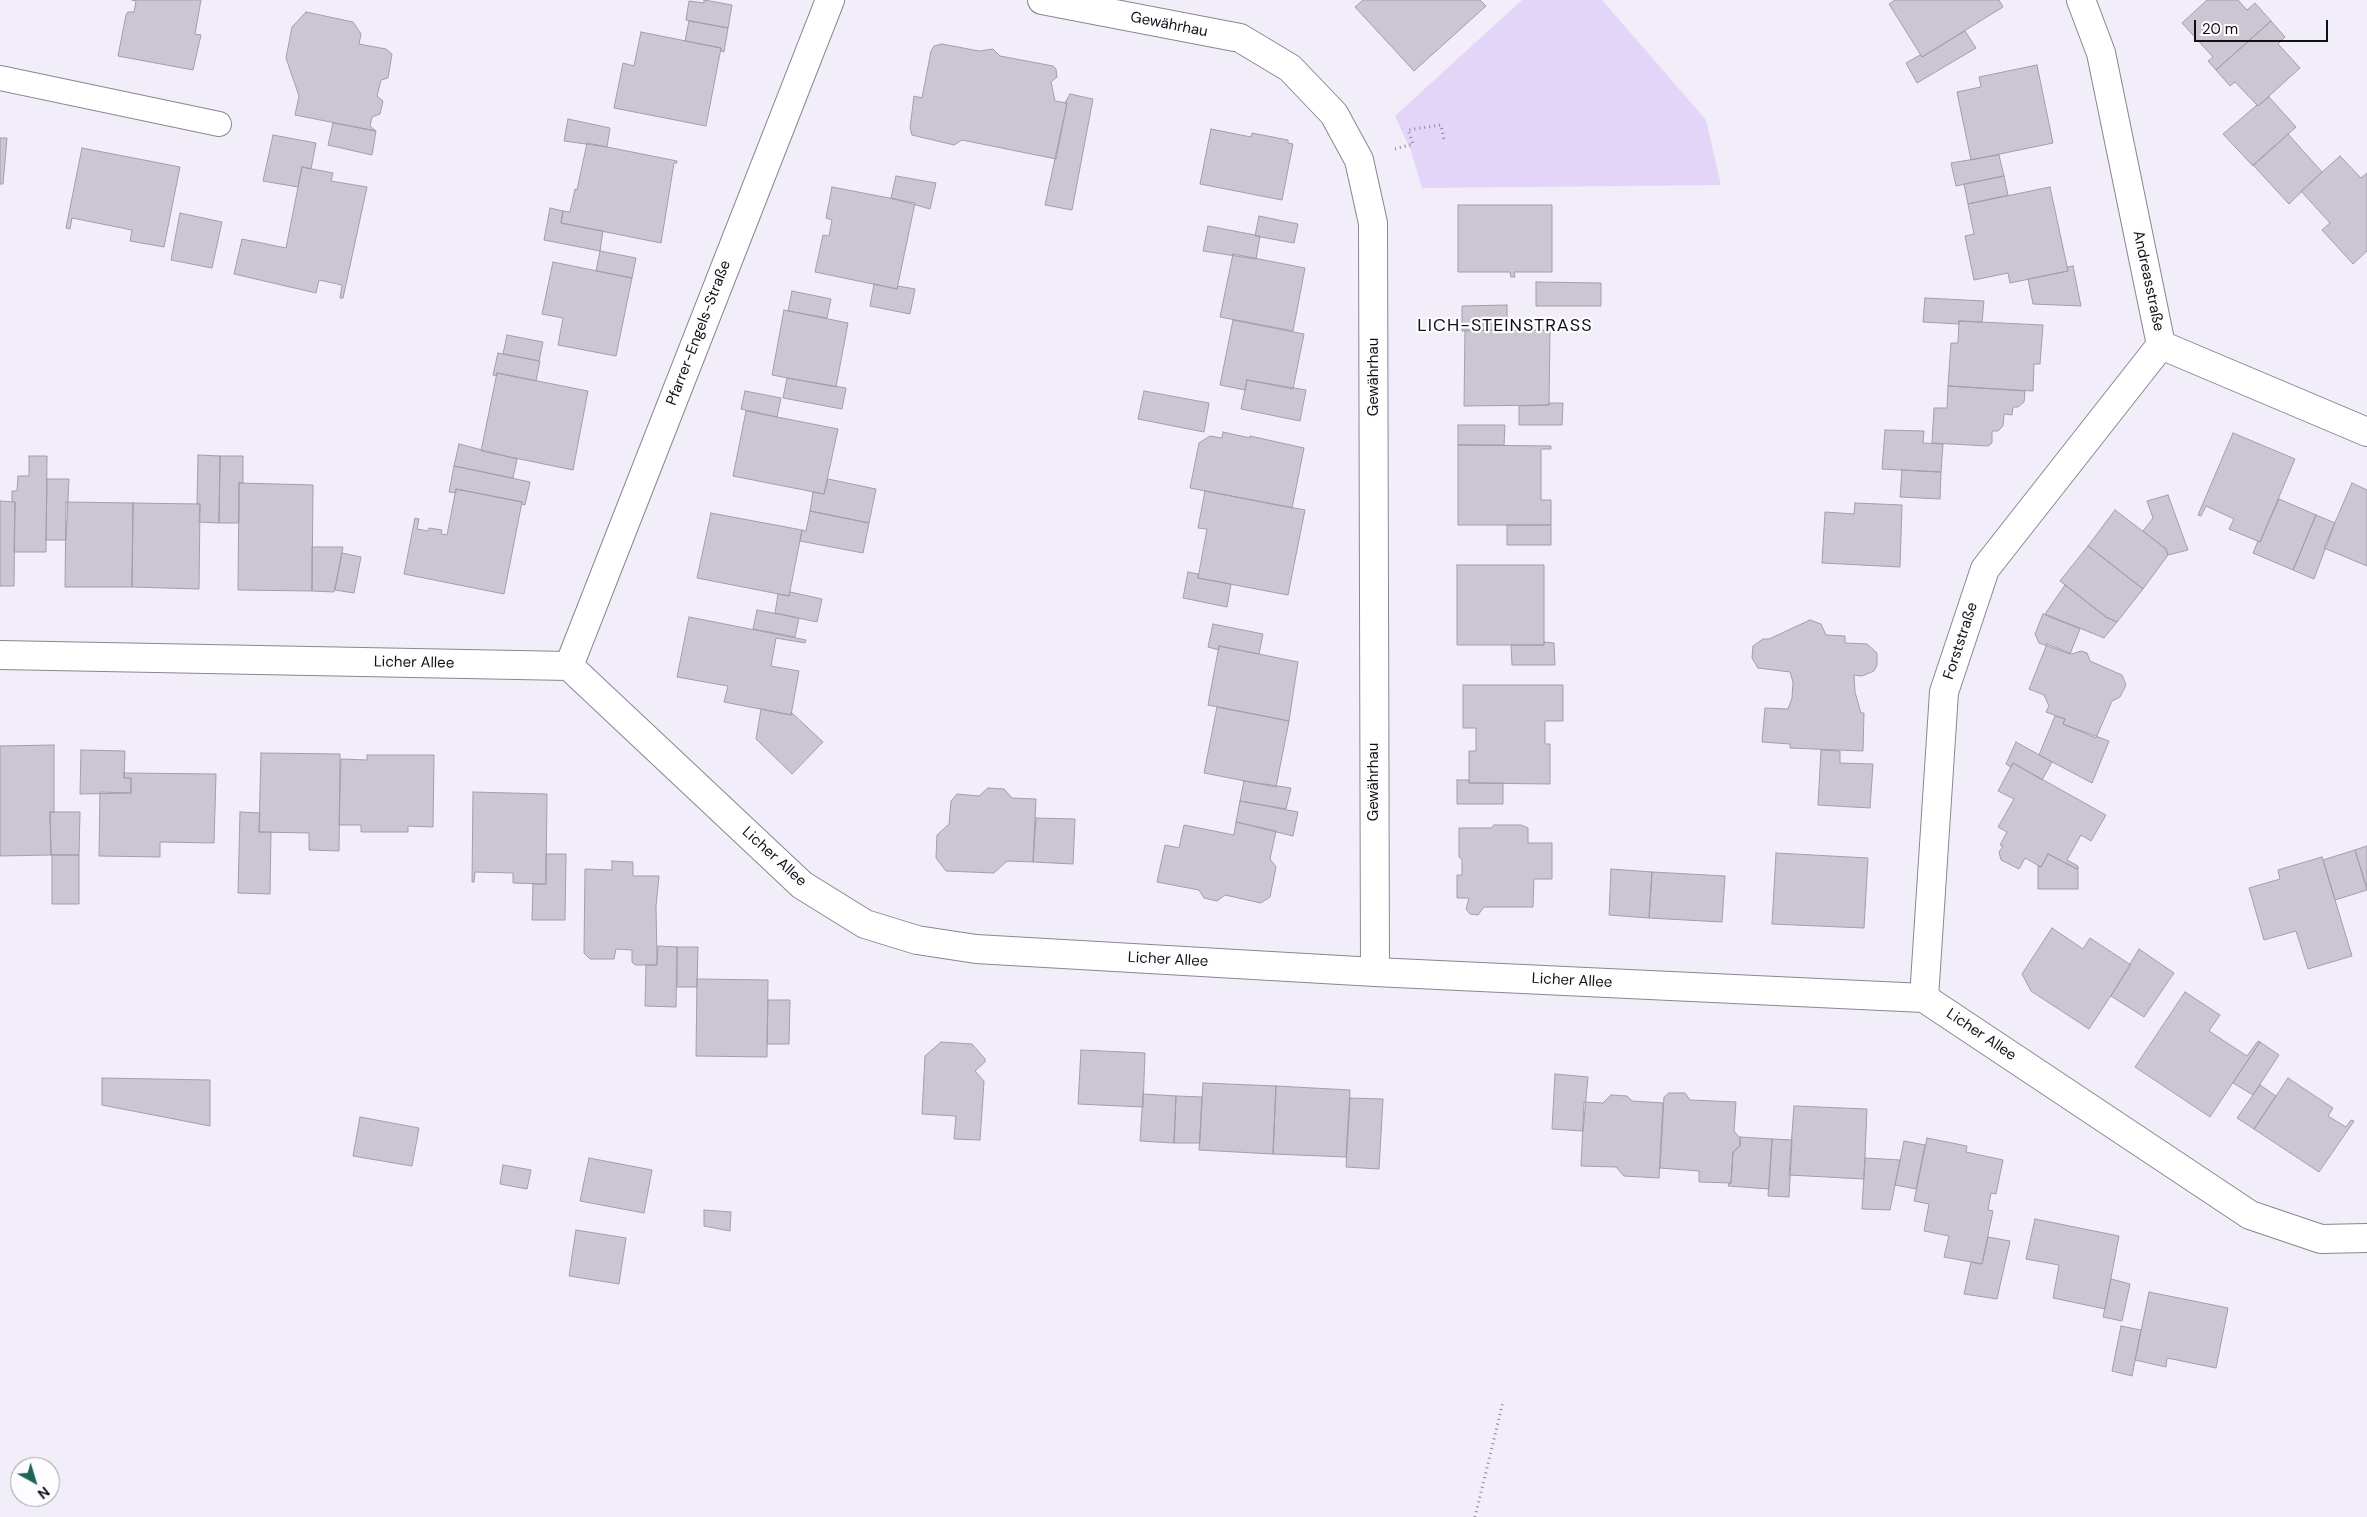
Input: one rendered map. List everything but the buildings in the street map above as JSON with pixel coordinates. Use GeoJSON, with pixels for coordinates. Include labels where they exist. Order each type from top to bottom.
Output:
{"type":"FeatureCollection","features":[{"type":"Feature","properties":{"kind":"street","name":"Pfarrer-Engels-Straße"},"geometry":{"type":"LineString","coordinates":[[569,666],[830,0]]}},
{"type":"Feature","properties":{"kind":"street","name":"Gewährhau"},"geometry":{"type":"LineString","coordinates":[[1042,0],[1240,38],[1290,68],[1334,114],[1359,160],[1373,223],[1375,972]]}},
{"type":"Feature","properties":{"kind":"street","name":"Andreasstraße"},"geometry":{"type":"LineString","coordinates":[[2081,0],[2101,53],[2161,345],[2367,432]]}},
{"type":"Feature","properties":{"kind":"street","name":"Forststraße"},"geometry":{"type":"LineString","coordinates":[[1924,998],[1944,692],[1985,569],[2161,345]]}},
{"type":"Feature","properties":{"kind":"street","name":"Licher Allee"},"geometry":{"type":"LineString","coordinates":[[0,655],[569,666],[802,885],[864,924],[918,940],[976,949],[1375,972],[1924,998],[2250,1215],[2321,1239],[2367,1238]]}},
{"type":"Feature","properties":{"kind":"lane"},"geometry":{"type":"LineString","coordinates":[[0,78],[219,124]]}},
{"type":"Feature","properties":{"kind":"path"},"geometry":{"type":"LineString","coordinates":[[1359,160],[1413,144],[1408,130],[1441,125],[1444,140]]}},
{"type":"Feature","properties":{"kind":"path"},"geometry":{"type":"LineString","coordinates":[[1474,1517],[1503,1402]]}},
{"type":"Feature","properties":{"kind":"shaded area"},"geometry":{"type":"Polygon","coordinates":[[[1522,0],[1602,0],[1706,120],[1721,185],[1422,188],[1411,151],[1395,116],[1522,0]]]}},
{"type":"Feature","properties":{"kind":"district","name":"LICH-STEINSTRASS"},"geometry":{"type":"Point","coordinates":[1505,326]}}]}
